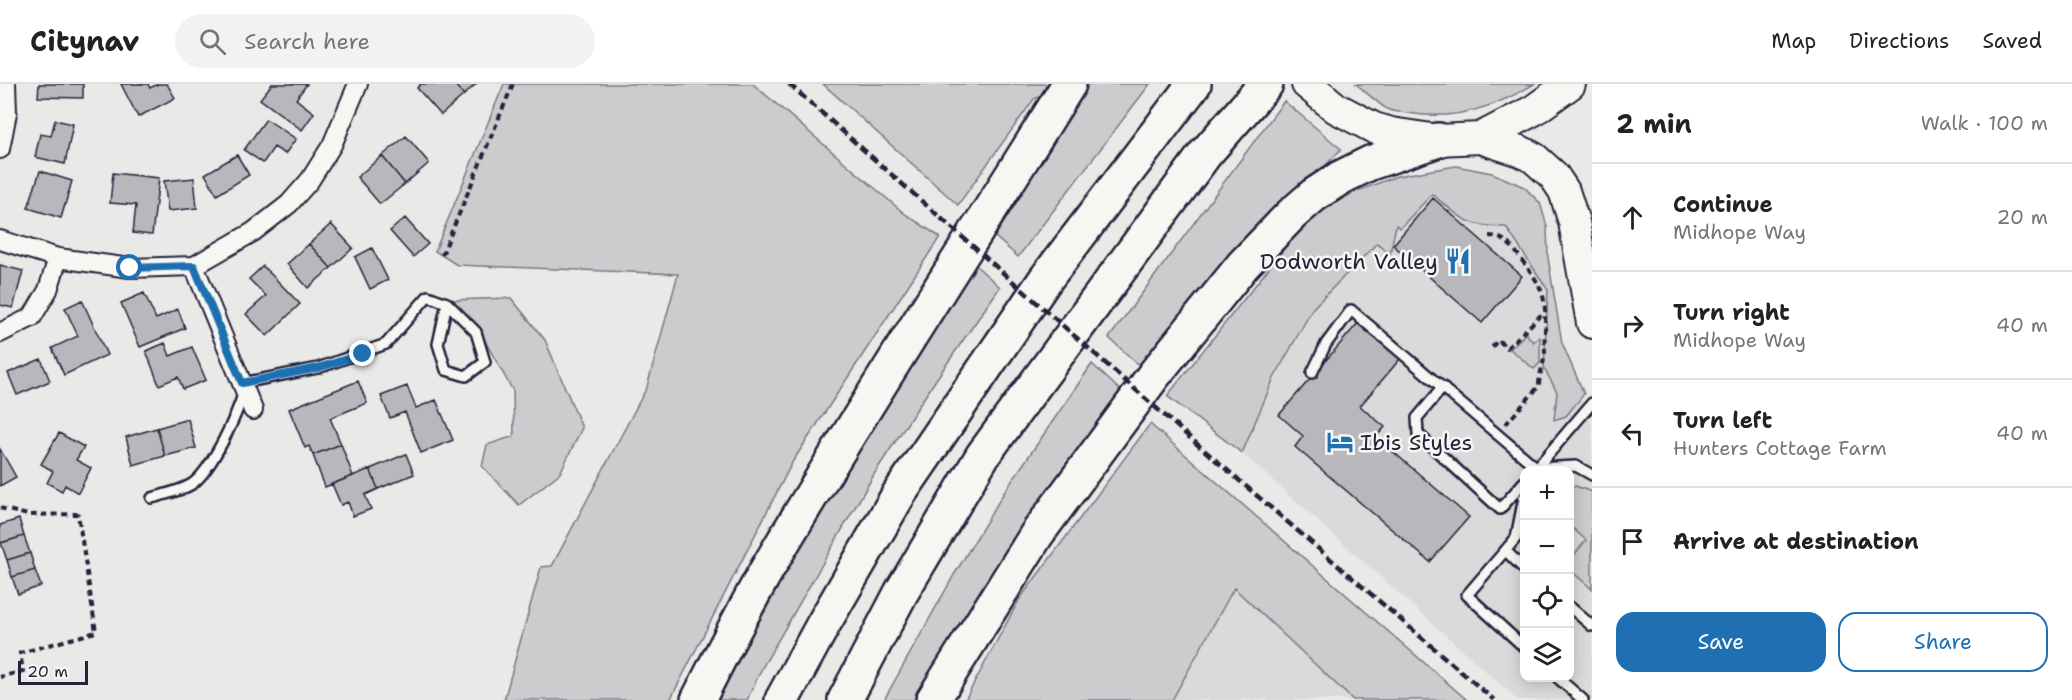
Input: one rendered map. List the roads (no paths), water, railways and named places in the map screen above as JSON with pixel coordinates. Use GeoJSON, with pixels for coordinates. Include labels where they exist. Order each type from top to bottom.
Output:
{"type":"FeatureCollection","features":[{"type":"Feature","properties":{"kind":"highway"},"geometry":{"type":"LineString","coordinates":[[698,700],[764,574],[858,417],[982,225],[1069,84]]}},
{"type":"Feature","properties":{"kind":"highway"},"geometry":{"type":"LineString","coordinates":[[782,700],[899,494],[1045,280],[1194,84]]}},
{"type":"Feature","properties":{"kind":"highway"},"geometry":{"type":"LineString","coordinates":[[846,700],[901,593],[983,455],[1205,154],[1266,84]]}},
{"type":"Feature","properties":{"kind":"highway"},"geometry":{"type":"LineString","coordinates":[[1307,84],[1336,108],[1374,128],[1438,140],[1480,138],[1520,151],[1534,159],[1554,176],[1564,191],[1574,222],[1592,323]]}},
{"type":"Feature","properties":{"kind":"highway"},"geometry":{"type":"LineString","coordinates":[[1480,138],[1534,110],[1570,84]]}},
{"type":"Feature","properties":{"kind":"highway"},"geometry":{"type":"LineString","coordinates":[[933,700],[1037,534],[1154,375],[1243,265],[1291,215],[1314,195],[1340,178],[1370,163],[1438,140]]}},
{"type":"Feature","properties":{"kind":"street"},"geometry":{"type":"LineString","coordinates":[[0,149],[7,113],[6,84]]}},
{"type":"Feature","properties":{"kind":"street"},"geometry":{"type":"LineString","coordinates":[[0,240],[58,258],[130,268],[194,266],[253,232],[289,204],[310,180],[332,145],[358,84]]}},
{"type":"Feature","properties":{"kind":"street"},"geometry":{"type":"LineString","coordinates":[[0,333],[32,317],[48,290],[58,258]]}},
{"type":"Feature","properties":{"kind":"street"},"geometry":{"type":"LineString","coordinates":[[194,266],[253,410]]}},
{"type":"Feature","properties":{"kind":"lane"},"geometry":{"type":"LineString","coordinates":[[152,498],[185,488],[204,472],[241,403],[243,386],[318,368],[386,344],[428,296],[447,303],[476,332],[485,362],[466,376],[446,370],[438,344],[447,303]]}},
{"type":"Feature","properties":{"kind":"lane"},"geometry":{"type":"LineString","coordinates":[[1312,373],[1326,344],[1351,310],[1533,466]]}},
{"type":"Feature","properties":{"kind":"lane"},"geometry":{"type":"LineString","coordinates":[[1443,387],[1417,418],[1418,434],[1500,509],[1520,486]]}},
{"type":"Feature","properties":{"kind":"lane"},"geometry":{"type":"LineString","coordinates":[[1539,466],[1592,404]]}},
{"type":"Feature","properties":{"kind":"lane"},"geometry":{"type":"LineString","coordinates":[[1574,466],[1592,475]]}},
{"type":"Feature","properties":{"kind":"lane"},"geometry":{"type":"LineString","coordinates":[[1520,517],[1516,537],[1467,595],[1520,643]]}},
{"type":"Feature","properties":{"kind":"lane"},"geometry":{"type":"LineString","coordinates":[[1506,551],[1520,565]]}},
{"type":"Feature","properties":{"kind":"lane"},"geometry":{"type":"LineString","coordinates":[[1574,611],[1592,626]]}},
{"type":"Feature","properties":{"kind":"lane"},"geometry":{"type":"LineString","coordinates":[[1563,682],[1583,700]]}},
{"type":"Feature","properties":{"kind":"railway"},"geometry":{"type":"LineString","coordinates":[[789,84],[1197,444],[1494,700]]}},
{"type":"Feature","properties":{"kind":"place","name":"Dodworth Valley"},"geometry":{"type":"Point","coordinates":[1458,261]}},
{"type":"Feature","properties":{"kind":"place","name":"Ibis Styles"},"geometry":{"type":"Point","coordinates":[1340,442]}}]}
